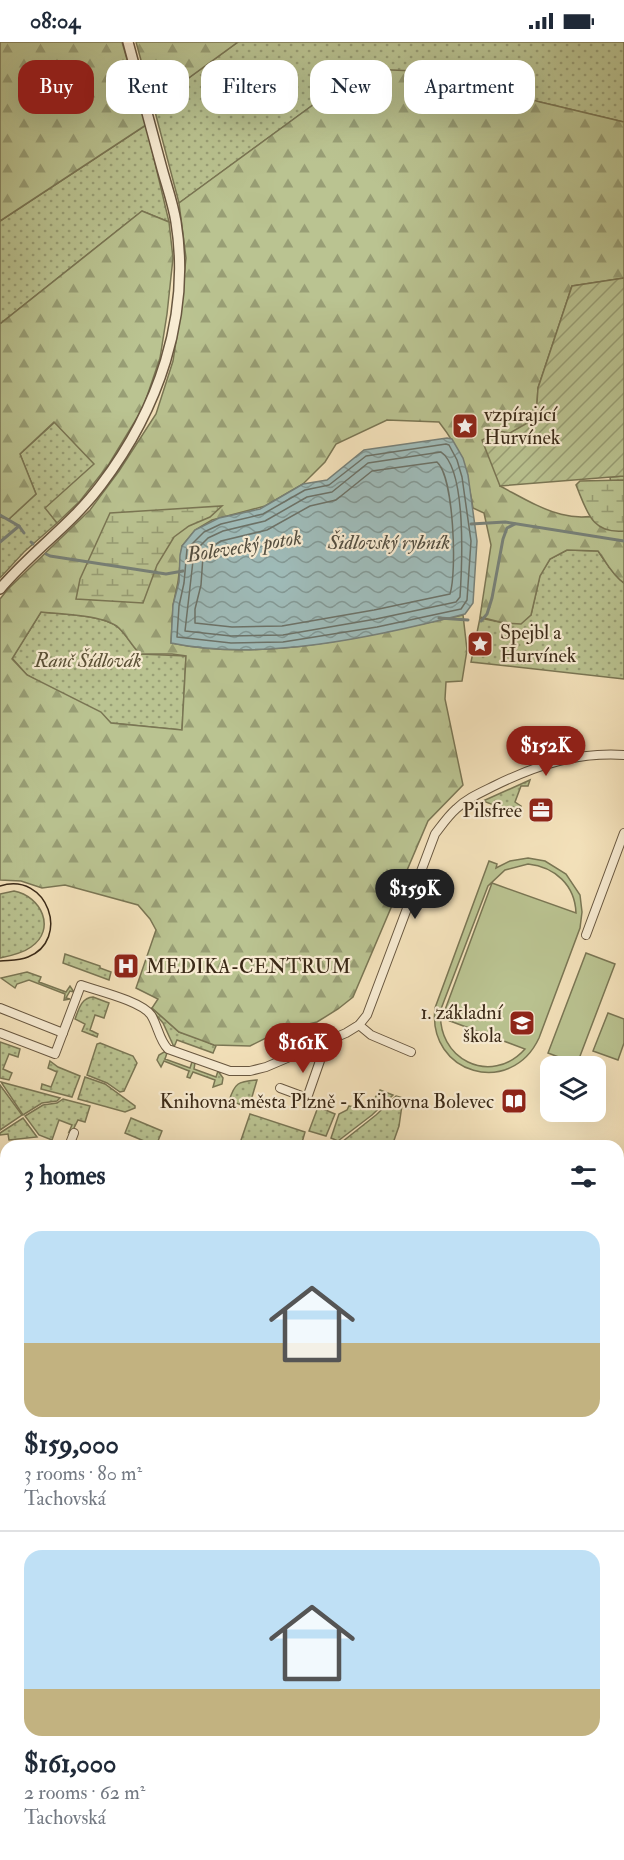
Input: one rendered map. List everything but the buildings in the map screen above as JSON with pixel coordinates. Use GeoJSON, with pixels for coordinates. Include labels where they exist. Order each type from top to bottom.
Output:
{"type":"FeatureCollection","features":[{"type":"Feature","properties":{"kind":"street"},"geometry":{"type":"LineString","coordinates":[[0,589],[85,505],[114,468],[140,427],[169,352],[179,286],[176,221],[128,42]]}},
{"type":"Feature","properties":{"kind":"street"},"geometry":{"type":"LineString","coordinates":[[0,1033],[55,1054],[81,985],[142,1007],[153,1018],[162,1041],[168,1049],[230,1071],[259,1069],[319,1046],[353,1030],[367,1015],[435,834],[456,809],[486,790],[542,765],[574,757],[624,755]]}},
{"type":"Feature","properties":{"kind":"street"},"geometry":{"type":"LineString","coordinates":[[586,935],[624,833]]}},
{"type":"Feature","properties":{"kind":"street"},"geometry":{"type":"LineString","coordinates":[[0,1008],[63,1032]]}},
{"type":"Feature","properties":{"kind":"street"},"geometry":{"type":"LineString","coordinates":[[359,1025],[371,1035],[411,1052]]}},
{"type":"Feature","properties":{"kind":"street"},"geometry":{"type":"LineString","coordinates":[[280,1088],[308,1098],[322,1055],[319,1046]]}},
{"type":"Feature","properties":{"kind":"street"},"geometry":{"type":"LineString","coordinates":[[71,1140],[74,1133]]}},
{"type":"Feature","properties":{"kind":"green space"},"geometry":{"type":"Polygon","coordinates":[[[0,42],[122,42],[127,60],[106,60],[106,114],[143,114],[146,125],[0,221],[0,42]]]}},
{"type":"Feature","properties":{"kind":"green space"},"geometry":{"type":"Polygon","coordinates":[[[136,42],[238,42],[213,60],[201,60],[201,69],[189,78],[189,60],[141,60],[136,42]]]}},
{"type":"Feature","properties":{"kind":"green space"},"geometry":{"type":"Polygon","coordinates":[[[238,42],[624,42],[624,122],[535,102],[535,60],[404,60],[404,102],[392,102],[392,60],[310,60],[310,107],[179,203],[156,114],[189,114],[189,78],[201,69],[201,114],[298,114],[298,60],[213,60],[238,42]]]}},
{"type":"Feature","properties":{"kind":"green space"},"geometry":{"type":"Polygon","coordinates":[[[392,70],[404,71],[404,114],[535,114],[535,101],[624,122],[624,278],[572,286],[538,388],[536,418],[500,486],[555,513],[583,517],[614,510],[610,477],[624,476],[624,583],[613,573],[598,551],[567,550],[550,559],[540,576],[531,615],[521,624],[504,623],[480,617],[491,545],[484,513],[473,508],[463,462],[454,443],[439,422],[387,420],[336,444],[325,462],[303,484],[265,506],[212,520],[195,530],[182,546],[173,605],[171,643],[244,650],[281,648],[354,638],[463,615],[467,650],[462,681],[446,682],[445,699],[463,785],[428,821],[353,997],[317,1022],[280,1031],[250,1046],[214,1045],[179,1032],[152,1008],[158,999],[136,988],[156,930],[138,905],[65,885],[42,888],[21,881],[0,880],[0,599],[90,510],[119,471],[156,414],[173,361],[180,315],[186,258],[179,203],[310,107],[310,114],[392,114],[392,70]],[[41,612],[12,659],[27,675],[101,712],[111,723],[182,730],[186,656],[140,654],[122,631],[112,624],[104,620],[41,612]]]}},
{"type":"Feature","properties":{"kind":"green space"},"geometry":{"type":"Polygon","coordinates":[[[146,125],[169,222],[142,211],[0,324],[0,221],[146,125]]]}},
{"type":"Feature","properties":{"kind":"green space"},"geometry":{"type":"Polygon","coordinates":[[[142,211],[169,222],[173,258],[160,358],[143,408],[109,464],[80,501],[57,523],[45,508],[94,464],[54,422],[20,454],[36,494],[9,519],[0,517],[0,324],[142,211]]]}},
{"type":"Feature","properties":{"kind":"green space"},"geometry":{"type":"Polygon","coordinates":[[[624,278],[624,476],[500,486],[482,440],[499,431],[510,433],[536,418],[538,388],[572,286],[624,278]]]}},
{"type":"Feature","properties":{"kind":"green space"},"geometry":{"type":"Polygon","coordinates":[[[55,422],[95,464],[46,508],[57,523],[24,552],[0,578],[0,517],[9,519],[36,494],[20,454],[55,422]]]}},
{"type":"Feature","properties":{"kind":"green space"},"geometry":{"type":"Polygon","coordinates":[[[624,480],[624,531],[604,529],[597,525],[587,512],[576,485],[580,481],[624,480]]]}},
{"type":"Feature","properties":{"kind":"green space"},"geometry":{"type":"Polygon","coordinates":[[[222,506],[210,517],[189,526],[174,537],[157,565],[143,603],[76,599],[80,579],[110,513],[222,506]]]}},
{"type":"Feature","properties":{"kind":"green space"},"geometry":{"type":"Polygon","coordinates":[[[567,550],[598,551],[613,573],[624,583],[624,679],[471,662],[480,618],[504,623],[531,615],[540,575],[550,559],[567,550]]]}},
{"type":"Feature","properties":{"kind":"green space","name":"Ranč Šídlovák"},"geometry":{"type":"Polygon","coordinates":[[[41,612],[104,620],[119,628],[140,654],[186,656],[182,730],[111,723],[27,675],[12,658],[41,612]]]}},
{"type":"Feature","properties":{"kind":"green space"},"geometry":{"type":"Polygon","coordinates":[[[530,780],[528,786],[521,786],[515,802],[521,806],[516,811],[483,801],[530,780]]]}},
{"type":"Feature","properties":{"kind":"green space"},"geometry":{"type":"Polygon","coordinates":[[[528,858],[545,861],[566,874],[580,895],[582,912],[580,928],[539,1038],[526,1057],[510,1068],[492,1072],[473,1070],[457,1062],[444,1049],[436,1031],[435,1008],[489,861],[497,864],[496,868],[510,861],[528,858]],[[528,864],[505,870],[488,886],[441,1009],[441,1027],[447,1042],[456,1054],[468,1062],[482,1066],[497,1066],[511,1060],[525,1049],[442,1018],[492,883],[576,913],[572,894],[562,879],[555,873],[528,864]]]}},
{"type":"Feature","properties":{"kind":"green space"},"geometry":{"type":"Polygon","coordinates":[[[14,891],[32,899],[38,906],[44,923],[43,931],[39,940],[28,949],[0,958],[0,894],[14,891]]]}},
{"type":"Feature","properties":{"kind":"green space"},"geometry":{"type":"Polygon","coordinates":[[[586,953],[615,964],[580,1056],[556,1056],[548,1053],[586,953]]]}},
{"type":"Feature","properties":{"kind":"green space"},"geometry":{"type":"Polygon","coordinates":[[[65,954],[111,972],[109,980],[63,963],[65,954]]]}},
{"type":"Feature","properties":{"kind":"green space"},"geometry":{"type":"Polygon","coordinates":[[[27,972],[41,977],[39,982],[66,992],[70,986],[74,992],[70,991],[66,998],[70,999],[64,1000],[65,994],[29,980],[17,984],[15,988],[1,978],[27,972]]]}},
{"type":"Feature","properties":{"kind":"green space"},"geometry":{"type":"Polygon","coordinates":[[[93,997],[109,1003],[104,1018],[95,1015],[90,1030],[98,1034],[97,1037],[82,1031],[85,1024],[75,1019],[83,1002],[93,997]]]}},
{"type":"Feature","properties":{"kind":"green space"},"geometry":{"type":"Polygon","coordinates":[[[152,1008],[179,1032],[216,1046],[213,1053],[177,1040],[174,1047],[163,1023],[152,1008]]]}},
{"type":"Feature","properties":{"kind":"green space"},"geometry":{"type":"Polygon","coordinates":[[[608,1013],[624,1019],[624,1043],[618,1060],[593,1051],[608,1013]]]}},
{"type":"Feature","properties":{"kind":"green space"},"geometry":{"type":"Polygon","coordinates":[[[0,1042],[20,1049],[18,1057],[9,1054],[3,1069],[12,1073],[9,1080],[0,1078],[0,1042]]]}},
{"type":"Feature","properties":{"kind":"green space"},"geometry":{"type":"Polygon","coordinates":[[[100,1043],[133,1056],[137,1063],[124,1091],[120,1092],[107,1083],[87,1075],[97,1044],[100,1043]]]}},
{"type":"Feature","properties":{"kind":"green space"},"geometry":{"type":"Polygon","coordinates":[[[164,1052],[167,1053],[165,1059],[190,1068],[192,1062],[195,1063],[194,1069],[216,1077],[218,1071],[223,1078],[222,1084],[213,1087],[215,1080],[193,1072],[190,1078],[187,1077],[189,1071],[164,1061],[161,1067],[157,1060],[164,1052]]]}},
{"type":"Feature","properties":{"kind":"green space"},"geometry":{"type":"Polygon","coordinates":[[[50,1061],[80,1076],[72,1097],[41,1089],[42,1084],[51,1087],[57,1072],[48,1068],[50,1061]]]}},
{"type":"Feature","properties":{"kind":"green space"},"geometry":{"type":"Polygon","coordinates":[[[85,1077],[105,1084],[135,1108],[125,1112],[78,1099],[85,1077]]]}},
{"type":"Feature","properties":{"kind":"green space"},"geometry":{"type":"Polygon","coordinates":[[[257,1080],[249,1107],[229,1101],[238,1084],[257,1080]]]}},
{"type":"Feature","properties":{"kind":"green space"},"geometry":{"type":"Polygon","coordinates":[[[1,1082],[60,1098],[57,1101],[42,1103],[23,1115],[1,1082]]]}},
{"type":"Feature","properties":{"kind":"green space"},"geometry":{"type":"Polygon","coordinates":[[[0,1085],[22,1115],[0,1130],[0,1085]]]}},
{"type":"Feature","properties":{"kind":"green space"},"geometry":{"type":"Polygon","coordinates":[[[380,1090],[393,1095],[372,1115],[339,1140],[331,1138],[339,1114],[347,1110],[349,1106],[364,1106],[374,1099],[380,1090]]]}},
{"type":"Feature","properties":{"kind":"green space"},"geometry":{"type":"Polygon","coordinates":[[[396,1096],[403,1098],[399,1126],[394,1140],[345,1140],[396,1096]]]}},
{"type":"Feature","properties":{"kind":"green space"},"geometry":{"type":"Polygon","coordinates":[[[63,1099],[90,1106],[85,1122],[78,1120],[73,1130],[69,1132],[72,1125],[59,1120],[52,1140],[39,1135],[25,1116],[43,1105],[57,1103],[63,1099]]]}},
{"type":"Feature","properties":{"kind":"green space"},"geometry":{"type":"Polygon","coordinates":[[[318,1107],[335,1114],[326,1136],[309,1131],[318,1107]]]}},
{"type":"Feature","properties":{"kind":"green space"},"geometry":{"type":"Polygon","coordinates":[[[250,1114],[305,1132],[303,1140],[241,1140],[250,1114]]]}},
{"type":"Feature","properties":{"kind":"green space"},"geometry":{"type":"Polygon","coordinates":[[[23,1118],[37,1137],[9,1140],[8,1134],[0,1135],[0,1133],[23,1118]]]}},
{"type":"Feature","properties":{"kind":"green space"},"geometry":{"type":"Polygon","coordinates":[[[131,1118],[162,1131],[158,1140],[142,1140],[125,1133],[131,1118]]]}},
{"type":"Feature","properties":{"kind":"water","name":"Šidlovský rybník"},"geometry":{"type":"Polygon","coordinates":[[[452,439],[463,458],[468,475],[477,541],[473,603],[465,614],[356,638],[280,648],[243,650],[171,643],[173,605],[179,582],[180,555],[182,546],[195,530],[219,518],[260,509],[303,484],[327,480],[364,450],[452,439]]]}},
{"type":"Feature","properties":{"kind":"waterway","name":"Bolevecký potok"},"geometry":{"type":"LineString","coordinates":[[0,515],[19,526],[24,533]]}},
{"type":"Feature","properties":{"kind":"waterway","name":"Bolevecký potok"},"geometry":{"type":"LineString","coordinates":[[471,524],[505,522],[624,541]]}},
{"type":"Feature","properties":{"kind":"waterway"},"geometry":{"type":"LineString","coordinates":[[481,621],[487,614],[492,598],[503,539],[507,528],[515,524]]}},
{"type":"Feature","properties":{"kind":"waterway"},"geometry":{"type":"LineString","coordinates":[[0,542],[19,526]]}},
{"type":"Feature","properties":{"kind":"waterway","name":"Bolevecký potok"},"geometry":{"type":"LineString","coordinates":[[46,554],[166,574],[183,571]]}},
{"type":"Feature","properties":{"kind":"waterway"},"geometry":{"type":"LineString","coordinates":[[439,618],[468,620]]}},
{"type":"Feature","properties":{"kind":"tram line"},"geometry":{"type":"LineString","coordinates":[[0,886],[17,884],[31,888],[41,897],[48,909],[51,923],[49,937],[41,948],[25,958],[0,961]]}},
{"type":"Feature","properties":{"kind":"place","name":"vzpírající Hurvínek"},"geometry":{"type":"Point","coordinates":[465,426]}},
{"type":"Feature","properties":{"kind":"place","name":"Spejbl a Hurvínek"},"geometry":{"type":"Point","coordinates":[480,644]}},
{"type":"Feature","properties":{"kind":"place","name":"Pilsfree"},"geometry":{"type":"Point","coordinates":[541,810]}},
{"type":"Feature","properties":{"kind":"place","name":"MEDIKA-CENTRUM"},"geometry":{"type":"Point","coordinates":[126,966]}},
{"type":"Feature","properties":{"kind":"place","name":"1. základní škola"},"geometry":{"type":"Point","coordinates":[522,1023]}},
{"type":"Feature","properties":{"kind":"place","name":"Knihovna města Plzně - Knihovna Bolevec"},"geometry":{"type":"Point","coordinates":[514,1101]}}]}
